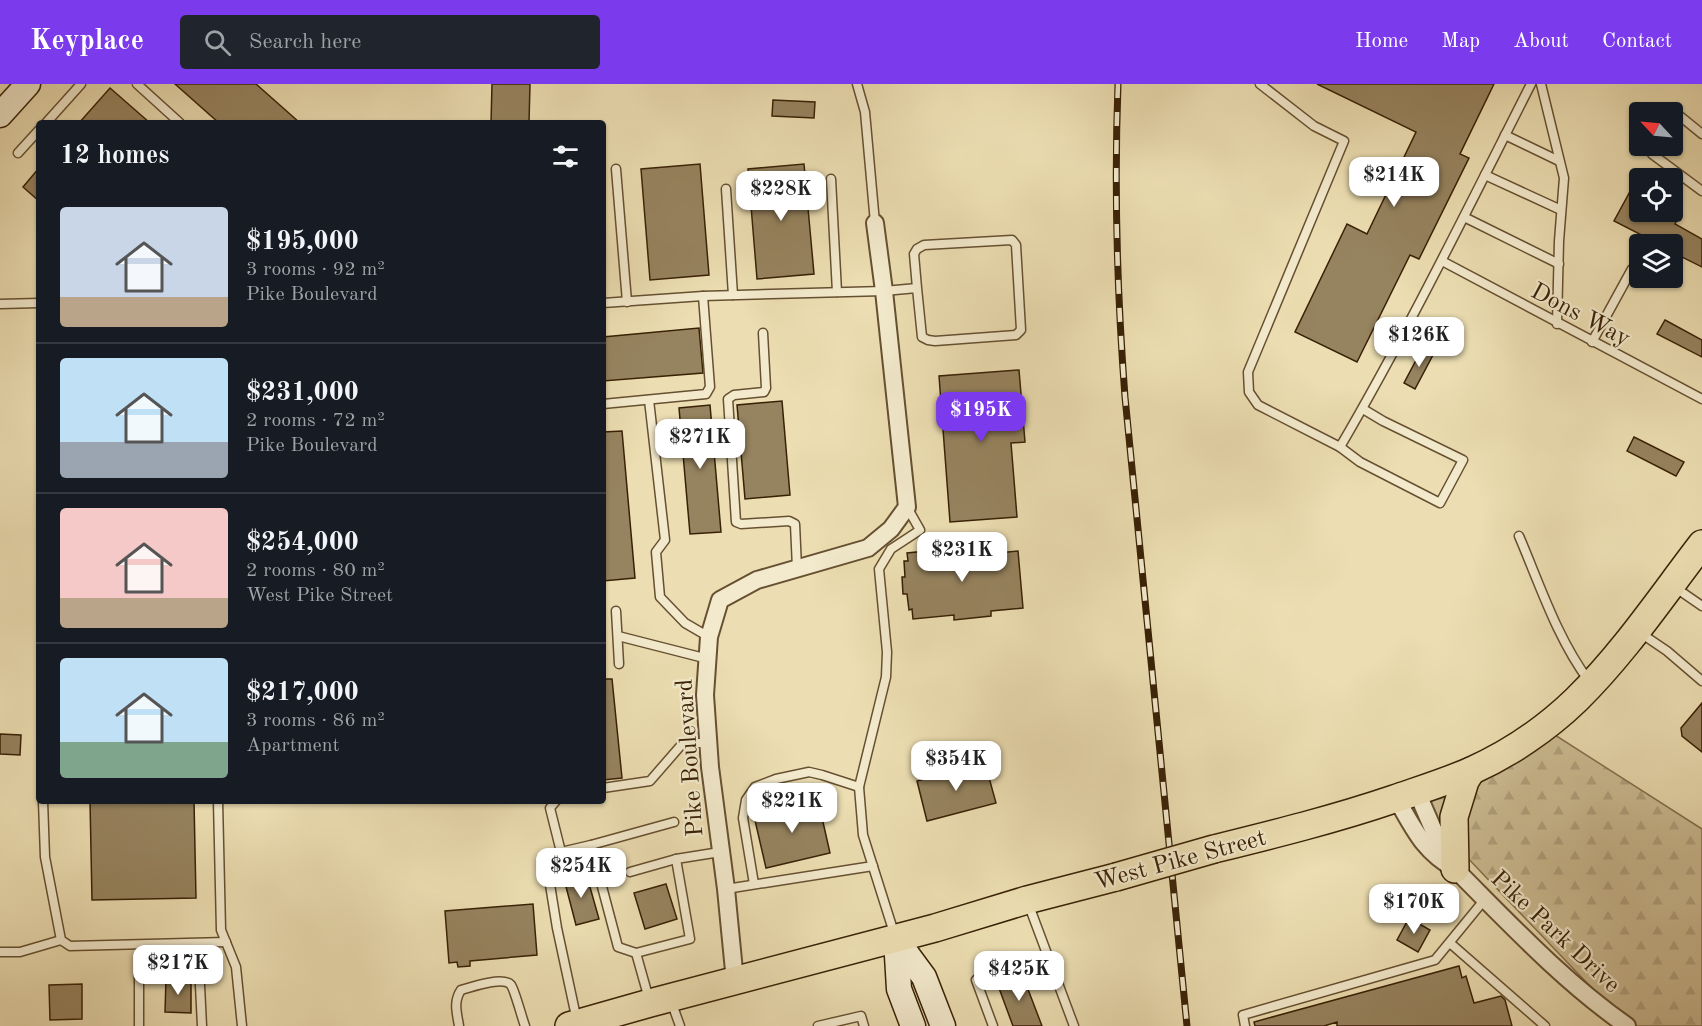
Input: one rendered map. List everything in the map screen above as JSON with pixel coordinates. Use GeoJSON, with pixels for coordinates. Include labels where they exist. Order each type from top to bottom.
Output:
{"type":"FeatureCollection","features":[{"type":"Feature","properties":{"kind":"main road"},"geometry":{"type":"LineString","coordinates":[[0,115],[28,84]]}},
{"type":"Feature","properties":{"kind":"main road","name":"West Pike Street"},"geometry":{"type":"LineString","coordinates":[[573,1025],[896,939],[1027,900],[1351,813],[1471,771],[1498,757],[1541,729],[1575,701],[1592,684],[1636,630],[1702,544]]}},
{"type":"Feature","properties":{"kind":"main road"},"geometry":{"type":"LineString","coordinates":[[1455,869],[1454,817],[1465,781],[1471,771]]}},
{"type":"Feature","properties":{"kind":"main road"},"geometry":{"type":"LineString","coordinates":[[896,939],[899,989],[913,1026]]}},
{"type":"Feature","properties":{"kind":"main road"},"geometry":{"type":"LineString","coordinates":[[896,939],[924,976],[943,1026]]}},
{"type":"Feature","properties":{"kind":"street"},"geometry":{"type":"LineString","coordinates":[[874,223],[884,291],[907,507]]}},
{"type":"Feature","properties":{"kind":"street","name":"Pike Boulevard"},"geometry":{"type":"LineString","coordinates":[[735,981],[708,743],[705,695],[709,637],[720,600],[757,580],[868,548],[891,529],[907,507]]}},
{"type":"Feature","properties":{"kind":"street","name":"Pike Park Drive"},"geometry":{"type":"LineString","coordinates":[[1407,795],[1421,841],[1436,857],[1455,869],[1553,967],[1603,1010],[1627,1026]]}},
{"type":"Feature","properties":{"kind":"lane"},"geometry":{"type":"LineString","coordinates":[[48,120],[81,84]]}},
{"type":"Feature","properties":{"kind":"lane"},"geometry":{"type":"LineString","coordinates":[[137,84],[177,120]]}},
{"type":"Feature","properties":{"kind":"lane"},"geometry":{"type":"LineString","coordinates":[[857,84],[865,112],[874,223]]}},
{"type":"Feature","properties":{"kind":"lane"},"geometry":{"type":"LineString","coordinates":[[1260,84],[1314,126],[1344,141],[1248,372],[1249,392],[1258,405],[1340,447],[1360,462],[1440,503],[1463,460],[1363,409]]}},
{"type":"Feature","properties":{"kind":"lane"},"geometry":{"type":"LineString","coordinates":[[1340,447],[1363,409],[1442,261],[1531,84]]}},
{"type":"Feature","properties":{"kind":"lane"},"geometry":{"type":"LineString","coordinates":[[1541,84],[1564,178],[1557,324]]}},
{"type":"Feature","properties":{"kind":"lane"},"geometry":{"type":"LineString","coordinates":[[1683,119],[1702,134]]}},
{"type":"Feature","properties":{"kind":"lane"},"geometry":{"type":"LineString","coordinates":[[18,153],[36,133]]}},
{"type":"Feature","properties":{"kind":"lane"},"geometry":{"type":"LineString","coordinates":[[1505,135],[1559,161]]}},
{"type":"Feature","properties":{"kind":"lane"},"geometry":{"type":"LineString","coordinates":[[1655,156],[1702,191]]}},
{"type":"Feature","properties":{"kind":"lane"},"geometry":{"type":"LineString","coordinates":[[616,169],[627,302]]}},
{"type":"Feature","properties":{"kind":"lane"},"geometry":{"type":"LineString","coordinates":[[1485,175],[1561,210]]}},
{"type":"Feature","properties":{"kind":"lane"},"geometry":{"type":"LineString","coordinates":[[831,179],[837,292]]}},
{"type":"Feature","properties":{"kind":"lane"},"geometry":{"type":"LineString","coordinates":[[726,189],[733,295]]}},
{"type":"Feature","properties":{"kind":"lane"},"geometry":{"type":"LineString","coordinates":[[1464,217],[1559,264]]}},
{"type":"Feature","properties":{"kind":"lane"},"geometry":{"type":"LineString","coordinates":[[1012,240],[1016,245],[1021,330],[1016,335],[928,340],[922,336],[917,288],[914,254],[924,245],[1012,240]]}},
{"type":"Feature","properties":{"kind":"lane","name":"Dons Way"},"geometry":{"type":"LineString","coordinates":[[1442,261],[1702,399]]}},
{"type":"Feature","properties":{"kind":"lane"},"geometry":{"type":"LineString","coordinates":[[1592,342],[1629,274]]}},
{"type":"Feature","properties":{"kind":"lane"},"geometry":{"type":"LineString","coordinates":[[606,303],[703,296],[917,288]]}},
{"type":"Feature","properties":{"kind":"lane"},"geometry":{"type":"LineString","coordinates":[[606,405],[706,394],[710,387],[703,296]]}},
{"type":"Feature","properties":{"kind":"lane"},"geometry":{"type":"LineString","coordinates":[[0,304],[36,303]]}},
{"type":"Feature","properties":{"kind":"lane"},"geometry":{"type":"LineString","coordinates":[[763,333],[766,388],[764,392],[734,395],[728,399],[736,522],[741,524],[789,521],[795,524],[797,568]]}},
{"type":"Feature","properties":{"kind":"lane"},"geometry":{"type":"LineString","coordinates":[[648,400],[665,540],[656,552],[660,597],[686,623],[709,637]]}},
{"type":"Feature","properties":{"kind":"lane"},"geometry":{"type":"LineString","coordinates":[[896,939],[863,836],[859,787],[886,677],[887,651],[879,568],[891,549],[920,530],[907,507]]}},
{"type":"Feature","properties":{"kind":"lane"},"geometry":{"type":"LineString","coordinates":[[1520,536],[1564,641],[1576,663],[1592,684]]}},
{"type":"Feature","properties":{"kind":"lane"},"geometry":{"type":"LineString","coordinates":[[1671,584],[1702,606]]}},
{"type":"Feature","properties":{"kind":"lane"},"geometry":{"type":"LineString","coordinates":[[616,611],[619,664]]}},
{"type":"Feature","properties":{"kind":"lane"},"geometry":{"type":"LineString","coordinates":[[1636,630],[1702,681]]}},
{"type":"Feature","properties":{"kind":"lane"},"geometry":{"type":"LineString","coordinates":[[618,636],[708,659]]}},
{"type":"Feature","properties":{"kind":"lane"},"geometry":{"type":"LineString","coordinates":[[606,788],[650,781],[683,743],[708,743]]}},
{"type":"Feature","properties":{"kind":"lane"},"geometry":{"type":"LineString","coordinates":[[754,884],[743,818],[746,800],[755,787],[776,779],[809,772],[859,787]]}},
{"type":"Feature","properties":{"kind":"lane"},"geometry":{"type":"LineString","coordinates":[[43,804],[45,857],[61,940],[70,946],[226,942]]}},
{"type":"Feature","properties":{"kind":"lane"},"geometry":{"type":"LineString","coordinates":[[218,804],[222,930],[236,967],[242,1026]]}},
{"type":"Feature","properties":{"kind":"lane"},"geometry":{"type":"LineString","coordinates":[[553,804],[550,808],[561,852]]}},
{"type":"Feature","properties":{"kind":"lane"},"geometry":{"type":"LineString","coordinates":[[573,1025],[546,860],[561,852],[674,822]]}},
{"type":"Feature","properties":{"kind":"lane"},"geometry":{"type":"LineString","coordinates":[[591,845],[618,947],[636,953],[690,939],[676,859]]}},
{"type":"Feature","properties":{"kind":"lane"},"geometry":{"type":"LineString","coordinates":[[630,872],[676,859],[720,852]]}},
{"type":"Feature","properties":{"kind":"lane"},"geometry":{"type":"LineString","coordinates":[[726,889],[873,866]]}},
{"type":"Feature","properties":{"kind":"lane"},"geometry":{"type":"LineString","coordinates":[[1245,1026],[1243,1015],[1435,960],[1485,899]]}},
{"type":"Feature","properties":{"kind":"lane"},"geometry":{"type":"LineString","coordinates":[[1027,900],[1074,1026]]}},
{"type":"Feature","properties":{"kind":"lane"},"geometry":{"type":"LineString","coordinates":[[0,952],[20,952],[61,940]]}},
{"type":"Feature","properties":{"kind":"lane"},"geometry":{"type":"LineString","coordinates":[[1450,943],[1545,1026]]}},
{"type":"Feature","properties":{"kind":"lane"},"geometry":{"type":"LineString","coordinates":[[636,953],[660,1001],[680,1026]]}},
{"type":"Feature","properties":{"kind":"lane"},"geometry":{"type":"LineString","coordinates":[[139,1026],[139,967],[199,965],[202,1026]]}},
{"type":"Feature","properties":{"kind":"lane"},"geometry":{"type":"LineString","coordinates":[[993,1026],[976,980],[991,965],[1008,975]]}},
{"type":"Feature","properties":{"kind":"lane"},"geometry":{"type":"LineString","coordinates":[[459,1026],[455,1003],[461,990],[497,981],[504,981],[511,985],[525,1026]]}},
{"type":"Feature","properties":{"kind":"lane"},"geometry":{"type":"LineString","coordinates":[[818,1026],[861,1016],[864,1026]]}},
{"type":"Feature","properties":{"kind":"green space"},"geometry":{"type":"Polygon","coordinates":[[[1544,728],[1702,829],[1702,1026],[1628,1026],[1419,807],[1544,728]]]}},
{"type":"Feature","properties":{"kind":"building"},"geometry":{"type":"Polygon","coordinates":[[[175,84],[256,84],[297,120],[216,120],[175,84]]]}},
{"type":"Feature","properties":{"kind":"building"},"geometry":{"type":"Polygon","coordinates":[[[492,84],[530,84],[529,120],[491,120],[492,84]]]}},
{"type":"Feature","properties":{"kind":"building"},"geometry":{"type":"Polygon","coordinates":[[[1317,84],[1494,84],[1460,154],[1469,158],[1419,259],[1410,255],[1357,362],[1295,332],[1347,224],[1367,234],[1416,132],[1317,84]]]}},
{"type":"Feature","properties":{"kind":"building"},"geometry":{"type":"Polygon","coordinates":[[[110,88],[147,120],[82,120],[110,88]]]}},
{"type":"Feature","properties":{"kind":"building"},"geometry":{"type":"Polygon","coordinates":[[[773,100],[815,102],[814,118],[772,116],[773,100]]]}},
{"type":"Feature","properties":{"kind":"building"},"geometry":{"type":"Polygon","coordinates":[[[700,164],[709,275],[650,280],[641,169],[700,164]]]}},
{"type":"Feature","properties":{"kind":"building"},"geometry":{"type":"Polygon","coordinates":[[[804,164],[814,274],[757,279],[748,169],[804,164]]]}},
{"type":"Feature","properties":{"kind":"building"},"geometry":{"type":"Polygon","coordinates":[[[36,172],[36,198],[23,187],[36,172]]]}},
{"type":"Feature","properties":{"kind":"building"},"geometry":{"type":"Polygon","coordinates":[[[1629,193],[1629,222],[1676,222],[1675,224],[1702,239],[1702,267],[1683,258],[1683,234],[1639,234],[1614,221],[1629,193]]]}},
{"type":"Feature","properties":{"kind":"building"},"geometry":{"type":"Polygon","coordinates":[[[1665,320],[1702,340],[1702,357],[1657,334],[1665,320]]]}},
{"type":"Feature","properties":{"kind":"building"},"geometry":{"type":"Polygon","coordinates":[[[699,328],[703,373],[606,381],[606,337],[699,328]]]}},
{"type":"Feature","properties":{"kind":"building"},"geometry":{"type":"Polygon","coordinates":[[[1423,347],[1434,353],[1415,389],[1404,383],[1423,347]]]}},
{"type":"Feature","properties":{"kind":"building"},"geometry":{"type":"Polygon","coordinates":[[[1019,370],[1025,442],[1011,443],[1017,517],[950,522],[939,376],[1019,370]]]}},
{"type":"Feature","properties":{"kind":"building"},"geometry":{"type":"Polygon","coordinates":[[[782,401],[790,495],[745,499],[737,405],[782,401]]]}},
{"type":"Feature","properties":{"kind":"building"},"geometry":{"type":"Polygon","coordinates":[[[710,405],[721,532],[690,534],[679,408],[710,405]]]}},
{"type":"Feature","properties":{"kind":"building"},"geometry":{"type":"Polygon","coordinates":[[[622,431],[635,578],[606,581],[606,432],[622,431]]]}},
{"type":"Feature","properties":{"kind":"building"},"geometry":{"type":"Polygon","coordinates":[[[1634,437],[1684,462],[1676,476],[1627,451],[1634,437]]]}},
{"type":"Feature","properties":{"kind":"building"},"geometry":{"type":"Polygon","coordinates":[[[967,547],[967,556],[1018,551],[1023,608],[991,611],[991,616],[954,620],[954,615],[913,619],[907,594],[903,594],[902,577],[905,577],[904,561],[908,561],[907,553],[967,547]]]}},
{"type":"Feature","properties":{"kind":"building"},"geometry":{"type":"Polygon","coordinates":[[[606,679],[612,679],[622,778],[606,780],[606,679]]]}},
{"type":"Feature","properties":{"kind":"building"},"geometry":{"type":"Polygon","coordinates":[[[1702,703],[1702,752],[1682,736],[1681,728],[1702,703]]]}},
{"type":"Feature","properties":{"kind":"building"},"geometry":{"type":"Polygon","coordinates":[[[0,734],[21,735],[20,755],[0,754],[0,734]]]}},
{"type":"Feature","properties":{"kind":"building"},"geometry":{"type":"Polygon","coordinates":[[[985,763],[996,803],[927,821],[917,781],[985,763]]]}},
{"type":"Feature","properties":{"kind":"building"},"geometry":{"type":"Polygon","coordinates":[[[818,800],[830,853],[766,868],[754,816],[818,800]]]}},
{"type":"Feature","properties":{"kind":"building"},"geometry":{"type":"Polygon","coordinates":[[[90,804],[194,804],[196,898],[92,900],[90,804]]]}},
{"type":"Feature","properties":{"kind":"building"},"geometry":{"type":"Polygon","coordinates":[[[586,873],[599,919],[576,925],[564,879],[586,873]]]}},
{"type":"Feature","properties":{"kind":"building"},"geometry":{"type":"Polygon","coordinates":[[[666,884],[677,919],[645,929],[634,893],[666,884]]]}},
{"type":"Feature","properties":{"kind":"building"},"geometry":{"type":"Polygon","coordinates":[[[533,904],[537,955],[470,961],[470,966],[458,967],[457,962],[449,963],[445,911],[533,904]]]}},
{"type":"Feature","properties":{"kind":"building"},"geometry":{"type":"Polygon","coordinates":[[[1409,918],[1430,930],[1418,952],[1397,940],[1409,918]]]}},
{"type":"Feature","properties":{"kind":"building"},"geometry":{"type":"Polygon","coordinates":[[[1459,966],[1462,978],[1466,976],[1474,1003],[1501,996],[1505,1000],[1512,1026],[1337,1026],[1337,1022],[1324,1026],[1255,1026],[1254,1022],[1459,966]]]}},
{"type":"Feature","properties":{"kind":"building"},"geometry":{"type":"Polygon","coordinates":[[[1021,971],[1042,1026],[1013,1026],[996,980],[1001,978],[1011,981],[1014,973],[1021,971]]]}},
{"type":"Feature","properties":{"kind":"building"},"geometry":{"type":"Polygon","coordinates":[[[166,978],[191,979],[191,1013],[165,1012],[166,978]]]}},
{"type":"Feature","properties":{"kind":"building"},"geometry":{"type":"Polygon","coordinates":[[[82,984],[82,1019],[50,1020],[49,985],[82,984]]]}},
{"type":"Feature","properties":{"kind":"railway"},"geometry":{"type":"LineString","coordinates":[[1118,84],[1117,240],[1125,397],[1187,1026]]}}]}
